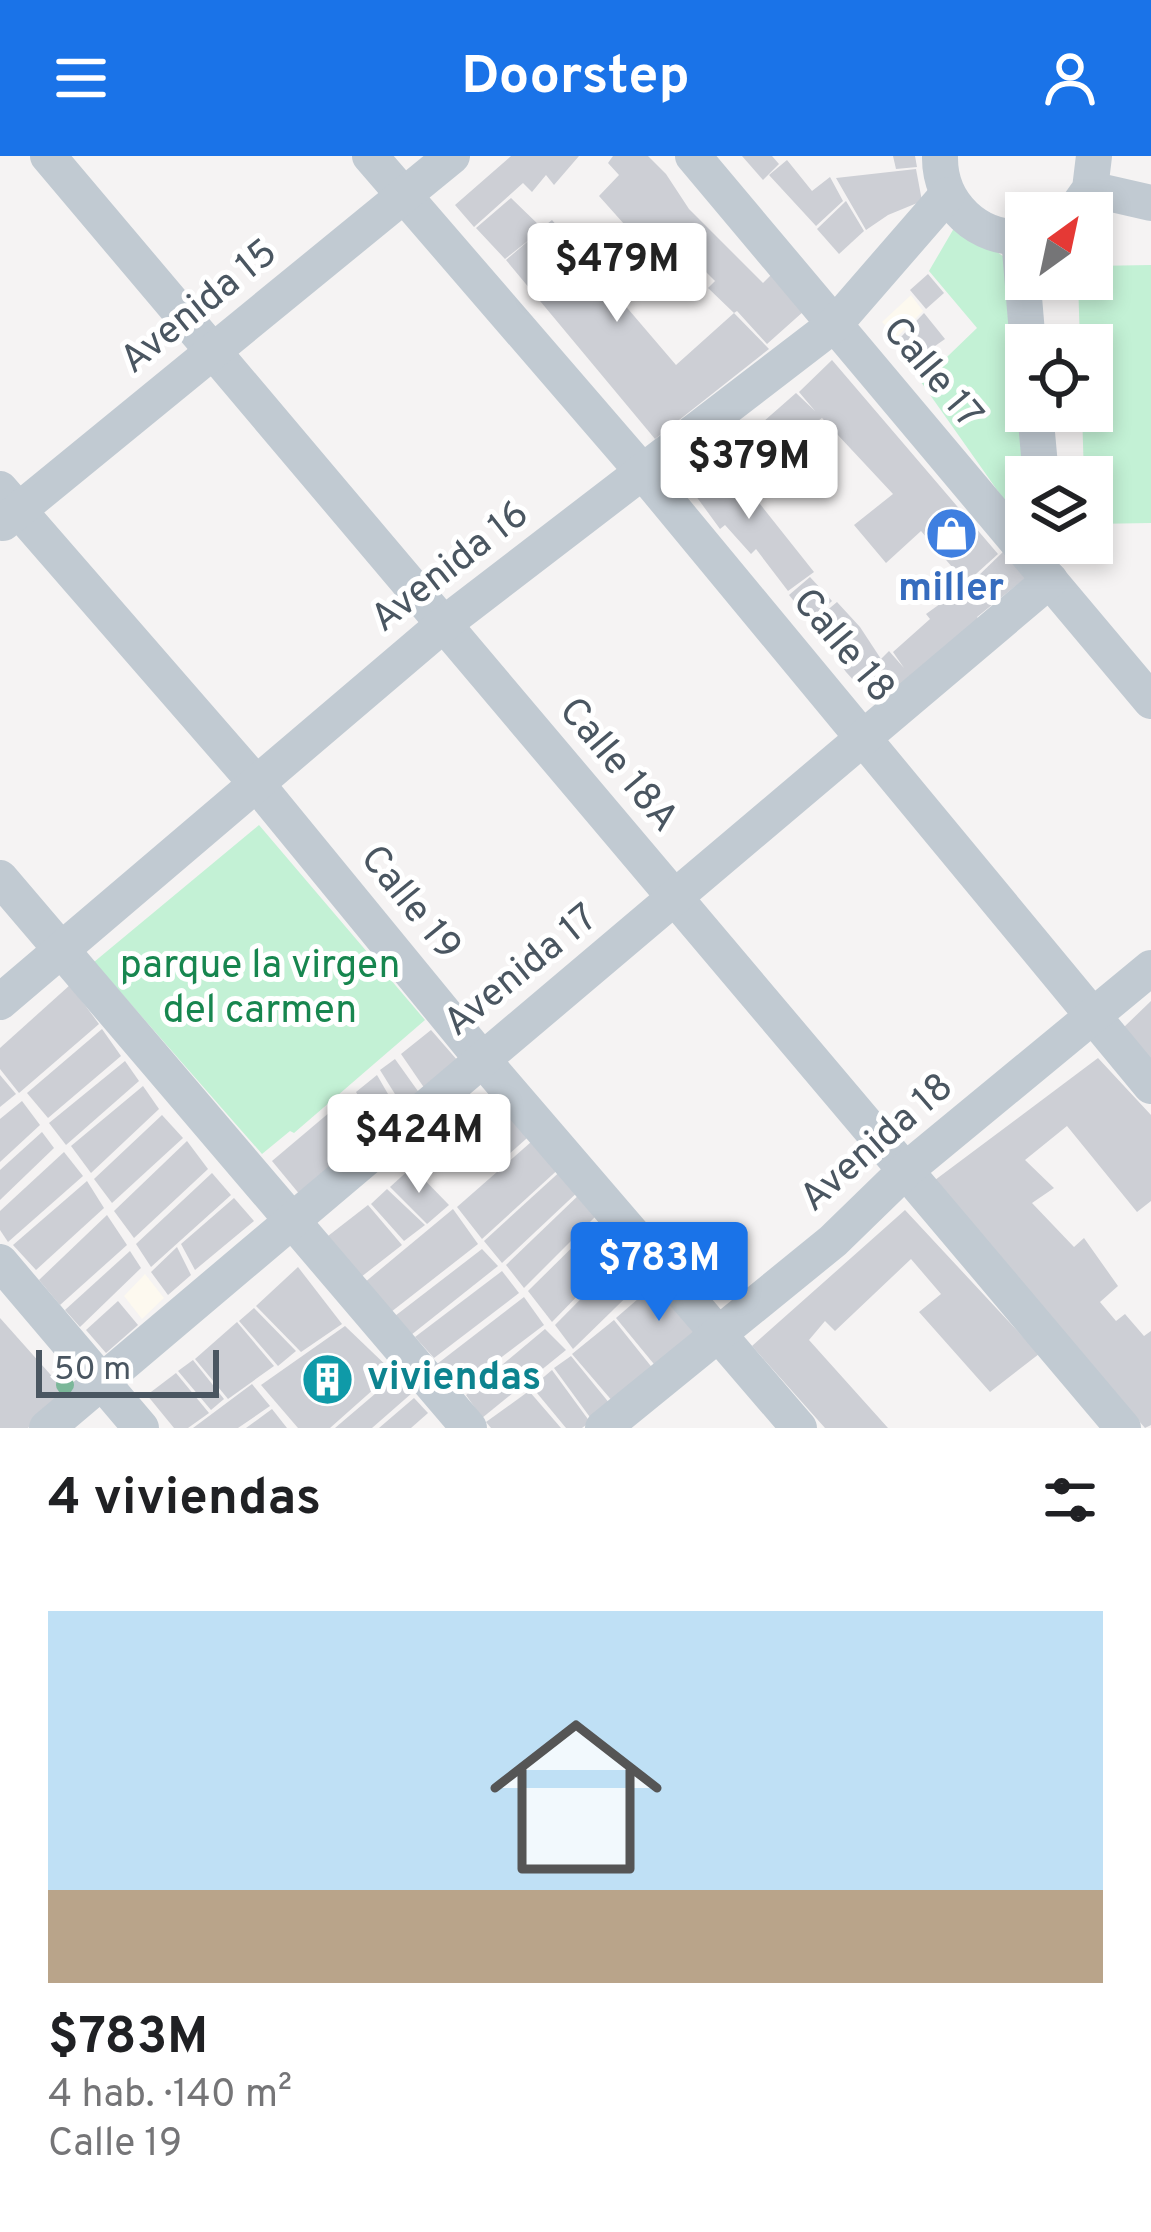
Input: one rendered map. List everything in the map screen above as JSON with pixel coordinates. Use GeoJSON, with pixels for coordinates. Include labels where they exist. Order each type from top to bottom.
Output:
{"type":"FeatureCollection","features":[{"type":"Feature","properties":{"kind":"street","name":"Calle 18A"},"geometry":{"type":"LineString","coordinates":[[48,156],[1123,1428]]}},
{"type":"Feature","properties":{"kind":"street","name":"Calle 18"},"geometry":{"type":"LineString","coordinates":[[370,156],[642,471],[1151,1086]]}},
{"type":"Feature","properties":{"kind":"street","name":"Avenida 15"},"geometry":{"type":"LineString","coordinates":[[6,508],[214,350],[452,156]]}},
{"type":"Feature","properties":{"kind":"street","name":"Calle 17"},"geometry":{"type":"LineString","coordinates":[[693,156],[1151,701]]}},
{"type":"Feature","properties":{"kind":"street"},"geometry":{"type":"LineString","coordinates":[[940,156],[947,195],[976,227],[1005,233]]}},
{"type":"Feature","properties":{"kind":"street"},"geometry":{"type":"LineString","coordinates":[[1086,186],[1151,203]]}},
{"type":"Feature","properties":{"kind":"street","name":"Avenida 16"},"geometry":{"type":"LineString","coordinates":[[0,1002],[445,624],[835,324],[947,195]]}},
{"type":"Feature","properties":{"kind":"street","name":"Calle 19"},"geometry":{"type":"LineString","coordinates":[[6,508],[255,782],[482,1059],[799,1428]]}},
{"type":"Feature","properties":{"kind":"street"},"geometry":{"type":"LineString","coordinates":[[1049,564],[1050,580]]}},
{"type":"Feature","properties":{"kind":"street","name":"Avenida 17"},"geometry":{"type":"LineString","coordinates":[[47,1428],[1050,580]]}},
{"type":"Feature","properties":{"kind":"street"},"geometry":{"type":"LineString","coordinates":[[0,878],[469,1428]]}},
{"type":"Feature","properties":{"kind":"street","name":"Avenida 18"},"geometry":{"type":"LineString","coordinates":[[603,1428],[833,1241],[906,1170],[1151,968]]}},
{"type":"Feature","properties":{"kind":"street"},"geometry":{"type":"LineString","coordinates":[[0,1262],[141,1428]]}},
{"type":"Feature","properties":{"kind":"shaded area"},"geometry":{"type":"Polygon","coordinates":[[[911,295],[923,311],[897,337],[882,322],[911,295]]]}},
{"type":"Feature","properties":{"kind":"shaded area"},"geometry":{"type":"Polygon","coordinates":[[[145,1274],[164,1298],[142,1319],[124,1296],[145,1274]]]}},
{"type":"Feature","properties":{"kind":"green space"},"geometry":{"type":"Polygon","coordinates":[[[957,223],[1005,258],[1005,300],[1024,300],[1025,324],[1005,324],[1005,432],[1026,432],[1026,456],[1005,456],[1005,501],[921,382],[977,328],[929,271],[957,223]]]}},
{"type":"Feature","properties":{"kind":"green space"},"geometry":{"type":"Polygon","coordinates":[[[1151,265],[1151,523],[1113,524],[1113,456],[1083,456],[1083,432],[1113,432],[1113,324],[1079,324],[1079,300],[1113,300],[1113,266],[1151,265]]]}},
{"type":"Feature","properties":{"kind":"green space","name":"parque la virgen del carmen"},"geometry":{"type":"Polygon","coordinates":[[[259,825],[425,1020],[294,1133],[290,1131],[262,1154],[94,962],[259,825]]]}},
{"type":"Feature","properties":{"kind":"building"},"geometry":{"type":"Polygon","coordinates":[[[511,156],[579,156],[554,185],[546,175],[532,192],[523,183],[474,227],[455,205],[511,156]]]}},
{"type":"Feature","properties":{"kind":"building"},"geometry":{"type":"Polygon","coordinates":[[[613,156],[648,156],[689,209],[763,283],[771,275],[804,311],[767,344],[708,288],[715,281],[683,249],[664,261],[649,238],[641,243],[599,196],[619,175],[608,163],[613,156]]]}},
{"type":"Feature","properties":{"kind":"building"},"geometry":{"type":"Polygon","coordinates":[[[742,156],[772,156],[779,164],[763,180],[742,156]]]}},
{"type":"Feature","properties":{"kind":"building"},"geometry":{"type":"Polygon","coordinates":[[[893,156],[915,156],[917,167],[896,169],[893,156]]]}},
{"type":"Feature","properties":{"kind":"building"},"geometry":{"type":"Polygon","coordinates":[[[787,160],[812,191],[830,177],[843,201],[816,226],[769,175],[787,160]]]}},
{"type":"Feature","properties":{"kind":"building"},"geometry":{"type":"Polygon","coordinates":[[[916,169],[922,201],[866,230],[836,178],[916,169]]]}},
{"type":"Feature","properties":{"kind":"building"},"geometry":{"type":"Polygon","coordinates":[[[511,198],[542,228],[552,220],[676,365],[734,313],[769,349],[655,439],[506,260],[534,236],[505,259],[476,228],[511,198]]]}},
{"type":"Feature","properties":{"kind":"building"},"geometry":{"type":"Polygon","coordinates":[[[846,201],[864,231],[839,254],[817,229],[846,201]]]}},
{"type":"Feature","properties":{"kind":"building"},"geometry":{"type":"Polygon","coordinates":[[[928,274],[944,293],[926,309],[910,290],[928,274]]]}},
{"type":"Feature","properties":{"kind":"building"},"geometry":{"type":"Polygon","coordinates":[[[924,313],[945,339],[915,360],[899,339],[924,313]]]}},
{"type":"Feature","properties":{"kind":"building"},"geometry":{"type":"Polygon","coordinates":[[[832,360],[998,554],[966,583],[921,531],[886,563],[854,525],[893,494],[822,418],[785,445],[763,422],[796,393],[815,411],[799,392],[832,360]]]}},
{"type":"Feature","properties":{"kind":"building"},"geometry":{"type":"Polygon","coordinates":[[[759,422],[783,447],[743,477],[724,454],[759,422]]]}},
{"type":"Feature","properties":{"kind":"building"},"geometry":{"type":"Polygon","coordinates":[[[721,455],[814,572],[788,591],[756,549],[751,554],[725,525],[720,529],[693,492],[694,480],[721,455]]]}},
{"type":"Feature","properties":{"kind":"building"},"geometry":{"type":"Polygon","coordinates":[[[1005,550],[1005,564],[1018,564],[1028,576],[977,617],[980,621],[881,709],[860,679],[856,683],[846,672],[812,623],[837,602],[881,659],[889,651],[904,668],[893,652],[930,619],[926,614],[1005,550]]]}},
{"type":"Feature","properties":{"kind":"building"},"geometry":{"type":"Polygon","coordinates":[[[810,577],[832,601],[810,621],[789,595],[810,577]]]}},
{"type":"Feature","properties":{"kind":"building"},"geometry":{"type":"Polygon","coordinates":[[[70,985],[99,1024],[19,1093],[0,1069],[0,1048],[70,985]]]}},
{"type":"Feature","properties":{"kind":"building"},"geometry":{"type":"Polygon","coordinates":[[[1151,1001],[1151,1063],[1122,1029],[1151,1001]]]}},
{"type":"Feature","properties":{"kind":"building"},"geometry":{"type":"Polygon","coordinates":[[[102,1029],[121,1056],[48,1118],[27,1093],[102,1029]]]}},
{"type":"Feature","properties":{"kind":"building"},"geometry":{"type":"Polygon","coordinates":[[[431,1030],[458,1061],[425,1089],[401,1054],[431,1030]]]}},
{"type":"Feature","properties":{"kind":"building"},"geometry":{"type":"Polygon","coordinates":[[[1098,1058],[1151,1115],[1151,1201],[1137,1212],[1067,1126],[1025,1160],[1054,1188],[1032,1203],[1074,1247],[1084,1238],[1118,1286],[1100,1302],[1116,1321],[1125,1314],[1144,1336],[1151,1331],[1151,1425],[1145,1428],[931,1183],[1098,1058]]]}},
{"type":"Feature","properties":{"kind":"building"},"geometry":{"type":"Polygon","coordinates":[[[395,1059],[420,1094],[403,1107],[380,1070],[395,1059]]]}},
{"type":"Feature","properties":{"kind":"building"},"geometry":{"type":"Polygon","coordinates":[[[125,1061],[139,1081],[66,1145],[49,1123],[125,1061]]]}},
{"type":"Feature","properties":{"kind":"building"},"geometry":{"type":"Polygon","coordinates":[[[0,1075],[16,1094],[0,1107],[0,1075]]]}},
{"type":"Feature","properties":{"kind":"building"},"geometry":{"type":"Polygon","coordinates":[[[377,1075],[399,1113],[380,1132],[356,1092],[377,1075]]]}},
{"type":"Feature","properties":{"kind":"building"},"geometry":{"type":"Polygon","coordinates":[[[143,1086],[159,1109],[91,1173],[71,1146],[143,1086]]]}},
{"type":"Feature","properties":{"kind":"building"},"geometry":{"type":"Polygon","coordinates":[[[499,1092],[535,1131],[498,1164],[462,1124],[499,1092]]]}},
{"type":"Feature","properties":{"kind":"building"},"geometry":{"type":"Polygon","coordinates":[[[349,1096],[374,1139],[301,1196],[272,1161],[349,1096]]]}},
{"type":"Feature","properties":{"kind":"building"},"geometry":{"type":"Polygon","coordinates":[[[22,1101],[40,1125],[0,1162],[0,1119],[22,1101]]]}},
{"type":"Feature","properties":{"kind":"building"},"geometry":{"type":"Polygon","coordinates":[[[162,1115],[183,1138],[112,1203],[94,1179],[162,1115]]]}},
{"type":"Feature","properties":{"kind":"building"},"geometry":{"type":"Polygon","coordinates":[[[42,1132],[54,1148],[0,1200],[0,1170],[42,1132]]]}},
{"type":"Feature","properties":{"kind":"building"},"geometry":{"type":"Polygon","coordinates":[[[539,1135],[563,1165],[482,1239],[457,1207],[539,1135]]]}},
{"type":"Feature","properties":{"kind":"building"},"geometry":{"type":"Polygon","coordinates":[[[187,1141],[208,1169],[134,1238],[114,1211],[187,1141]]]}},
{"type":"Feature","properties":{"kind":"building"},"geometry":{"type":"Polygon","coordinates":[[[64,1152],[83,1176],[8,1242],[0,1230],[0,1211],[64,1152]]]}},
{"type":"Feature","properties":{"kind":"building"},"geometry":{"type":"Polygon","coordinates":[[[412,1167],[449,1205],[427,1224],[390,1187],[412,1167]]]}},
{"type":"Feature","properties":{"kind":"building"},"geometry":{"type":"Polygon","coordinates":[[[565,1167],[582,1188],[502,1263],[484,1241],[565,1167]]]}},
{"type":"Feature","properties":{"kind":"building"},"geometry":{"type":"Polygon","coordinates":[[[212,1173],[231,1195],[151,1267],[136,1244],[212,1173]]]}},
{"type":"Feature","properties":{"kind":"building"},"geometry":{"type":"Polygon","coordinates":[[[87,1181],[104,1208],[36,1270],[13,1245],[87,1181]]]}},
{"type":"Feature","properties":{"kind":"building"},"geometry":{"type":"Polygon","coordinates":[[[387,1189],[425,1225],[404,1241],[371,1204],[387,1189]]]}},
{"type":"Feature","properties":{"kind":"building"},"geometry":{"type":"Polygon","coordinates":[[[584,1190],[601,1211],[524,1288],[506,1265],[584,1190]]]}},
{"type":"Feature","properties":{"kind":"building"},"geometry":{"type":"Polygon","coordinates":[[[234,1198],[254,1221],[195,1270],[181,1244],[234,1198]]]}},
{"type":"Feature","properties":{"kind":"building"},"geometry":{"type":"Polygon","coordinates":[[[368,1205],[402,1245],[361,1277],[328,1236],[368,1205]]]}},
{"type":"Feature","properties":{"kind":"building"},"geometry":{"type":"Polygon","coordinates":[[[453,1209],[478,1244],[391,1312],[364,1283],[453,1209]]]}},
{"type":"Feature","properties":{"kind":"building"},"geometry":{"type":"Polygon","coordinates":[[[905,1210],[1039,1354],[990,1392],[919,1312],[941,1294],[911,1259],[835,1331],[825,1321],[809,1340],[888,1428],[825,1428],[752,1346],[905,1210]]]}},
{"type":"Feature","properties":{"kind":"building"},"geometry":{"type":"Polygon","coordinates":[[[107,1215],[127,1245],[60,1305],[39,1280],[107,1215]]]}},
{"type":"Feature","properties":{"kind":"building"},"geometry":{"type":"Polygon","coordinates":[[[605,1215],[629,1243],[552,1322],[528,1291],[605,1215]]]}},
{"type":"Feature","properties":{"kind":"building"},"geometry":{"type":"Polygon","coordinates":[[[633,1246],[653,1271],[573,1349],[555,1325],[633,1246]]]}},
{"type":"Feature","properties":{"kind":"building"},"geometry":{"type":"Polygon","coordinates":[[[177,1247],[191,1275],[168,1295],[151,1272],[177,1247]]]}},
{"type":"Feature","properties":{"kind":"building"},"geometry":{"type":"Polygon","coordinates":[[[482,1249],[498,1266],[411,1335],[395,1316],[482,1249]]]}},
{"type":"Feature","properties":{"kind":"building"},"geometry":{"type":"Polygon","coordinates":[[[130,1251],[141,1268],[80,1327],[65,1310],[130,1251]]]}},
{"type":"Feature","properties":{"kind":"building"},"geometry":{"type":"Polygon","coordinates":[[[298,1267],[342,1324],[301,1352],[256,1306],[298,1267]]]}},
{"type":"Feature","properties":{"kind":"building"},"geometry":{"type":"Polygon","coordinates":[[[502,1271],[519,1293],[434,1358],[415,1337],[502,1271]]]}},
{"type":"Feature","properties":{"kind":"building"},"geometry":{"type":"Polygon","coordinates":[[[661,1279],[701,1331],[658,1369],[616,1318],[661,1279]]]}},
{"type":"Feature","properties":{"kind":"building"},"geometry":{"type":"Polygon","coordinates":[[[524,1297],[544,1325],[458,1390],[437,1364],[524,1297]]]}},
{"type":"Feature","properties":{"kind":"building"},"geometry":{"type":"Polygon","coordinates":[[[118,1301],[138,1325],[106,1353],[86,1330],[118,1301]]]}},
{"type":"Feature","properties":{"kind":"building"},"geometry":{"type":"Polygon","coordinates":[[[254,1308],[296,1351],[278,1366],[239,1321],[254,1308]]]}},
{"type":"Feature","properties":{"kind":"building"},"geometry":{"type":"Polygon","coordinates":[[[0,1318],[66,1392],[28,1428],[0,1428],[0,1318]]]}},
{"type":"Feature","properties":{"kind":"building"},"geometry":{"type":"Polygon","coordinates":[[[614,1320],[654,1370],[614,1403],[572,1354],[614,1320]]]}},
{"type":"Feature","properties":{"kind":"building"},"geometry":{"type":"Polygon","coordinates":[[[237,1322],[274,1366],[228,1399],[195,1359],[237,1322]]]}},
{"type":"Feature","properties":{"kind":"building","name":"viviendas"},"geometry":{"type":"Polygon","coordinates":[[[345,1326],[393,1372],[330,1428],[298,1428],[261,1385],[345,1326]]]}},
{"type":"Feature","properties":{"kind":"building"},"geometry":{"type":"Polygon","coordinates":[[[545,1329],[566,1350],[482,1418],[466,1395],[545,1329]]]}},
{"type":"Feature","properties":{"kind":"building"},"geometry":{"type":"Polygon","coordinates":[[[571,1356],[610,1404],[592,1420],[554,1368],[571,1356]]]}},
{"type":"Feature","properties":{"kind":"building"},"geometry":{"type":"Polygon","coordinates":[[[193,1360],[224,1399],[211,1410],[178,1371],[193,1360]]]}},
{"type":"Feature","properties":{"kind":"building"},"geometry":{"type":"Polygon","coordinates":[[[552,1370],[590,1422],[582,1428],[566,1428],[532,1387],[552,1370]]]}},
{"type":"Feature","properties":{"kind":"building"},"geometry":{"type":"Polygon","coordinates":[[[176,1373],[209,1413],[188,1428],[174,1428],[147,1395],[176,1373]]]}},
{"type":"Feature","properties":{"kind":"building"},"geometry":{"type":"Polygon","coordinates":[[[396,1376],[412,1393],[372,1428],[335,1428],[396,1376]]]}},
{"type":"Feature","properties":{"kind":"building"},"geometry":{"type":"Polygon","coordinates":[[[252,1384],[270,1406],[238,1428],[193,1428],[252,1384]]]}},
{"type":"Feature","properties":{"kind":"building"},"geometry":{"type":"Polygon","coordinates":[[[529,1391],[561,1428],[491,1428],[486,1422],[529,1391]]]}},
{"type":"Feature","properties":{"kind":"building"},"geometry":{"type":"Polygon","coordinates":[[[414,1398],[428,1413],[411,1428],[379,1428],[414,1398]]]}},
{"type":"Feature","properties":{"kind":"building"},"geometry":{"type":"Polygon","coordinates":[[[272,1409],[287,1428],[246,1428],[272,1409]]]}},
{"type":"Feature","properties":{"kind":"place","name":"miller"},"geometry":{"type":"Point","coordinates":[951,533]}},
{"type":"Feature","properties":{"kind":"place","name":"viviendas"},"geometry":{"type":"Point","coordinates":[328,1379]}}]}
